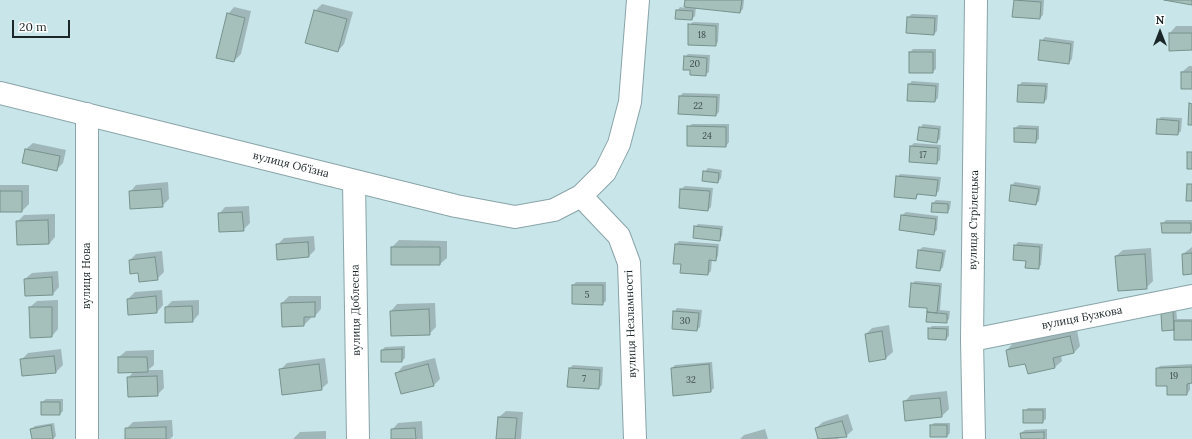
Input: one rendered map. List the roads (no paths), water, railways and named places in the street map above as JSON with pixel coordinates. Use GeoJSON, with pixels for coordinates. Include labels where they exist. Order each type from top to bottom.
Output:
{"type":"FeatureCollection","features":[{"type":"Feature","properties":{"kind":"street"},"geometry":{"type":"LineString","coordinates":[[581,196],[605,172],[619,144],[630,102],[638,0]]}},
{"type":"Feature","properties":{"kind":"street","name":"вулиця Стрілецька"},"geometry":{"type":"LineString","coordinates":[[974,439],[972,340],[976,0]]}},
{"type":"Feature","properties":{"kind":"street","name":"вулиця Об'їзна"},"geometry":{"type":"LineString","coordinates":[[0,93],[456,206],[515,217],[554,210],[581,196]]}},
{"type":"Feature","properties":{"kind":"street","name":"вулиця Нова"},"geometry":{"type":"LineString","coordinates":[[87,114],[87,439]]}},
{"type":"Feature","properties":{"kind":"street","name":"вулиця Доблесна"},"geometry":{"type":"LineString","coordinates":[[354,181],[358,439]]}},
{"type":"Feature","properties":{"kind":"street","name":"вулиця Незламності"},"geometry":{"type":"LineString","coordinates":[[581,196],[619,236],[629,263],[635,439]]}},
{"type":"Feature","properties":{"kind":"street","name":"вулиця Бузкова"},"geometry":{"type":"LineString","coordinates":[[972,340],[1192,296]]}}]}
